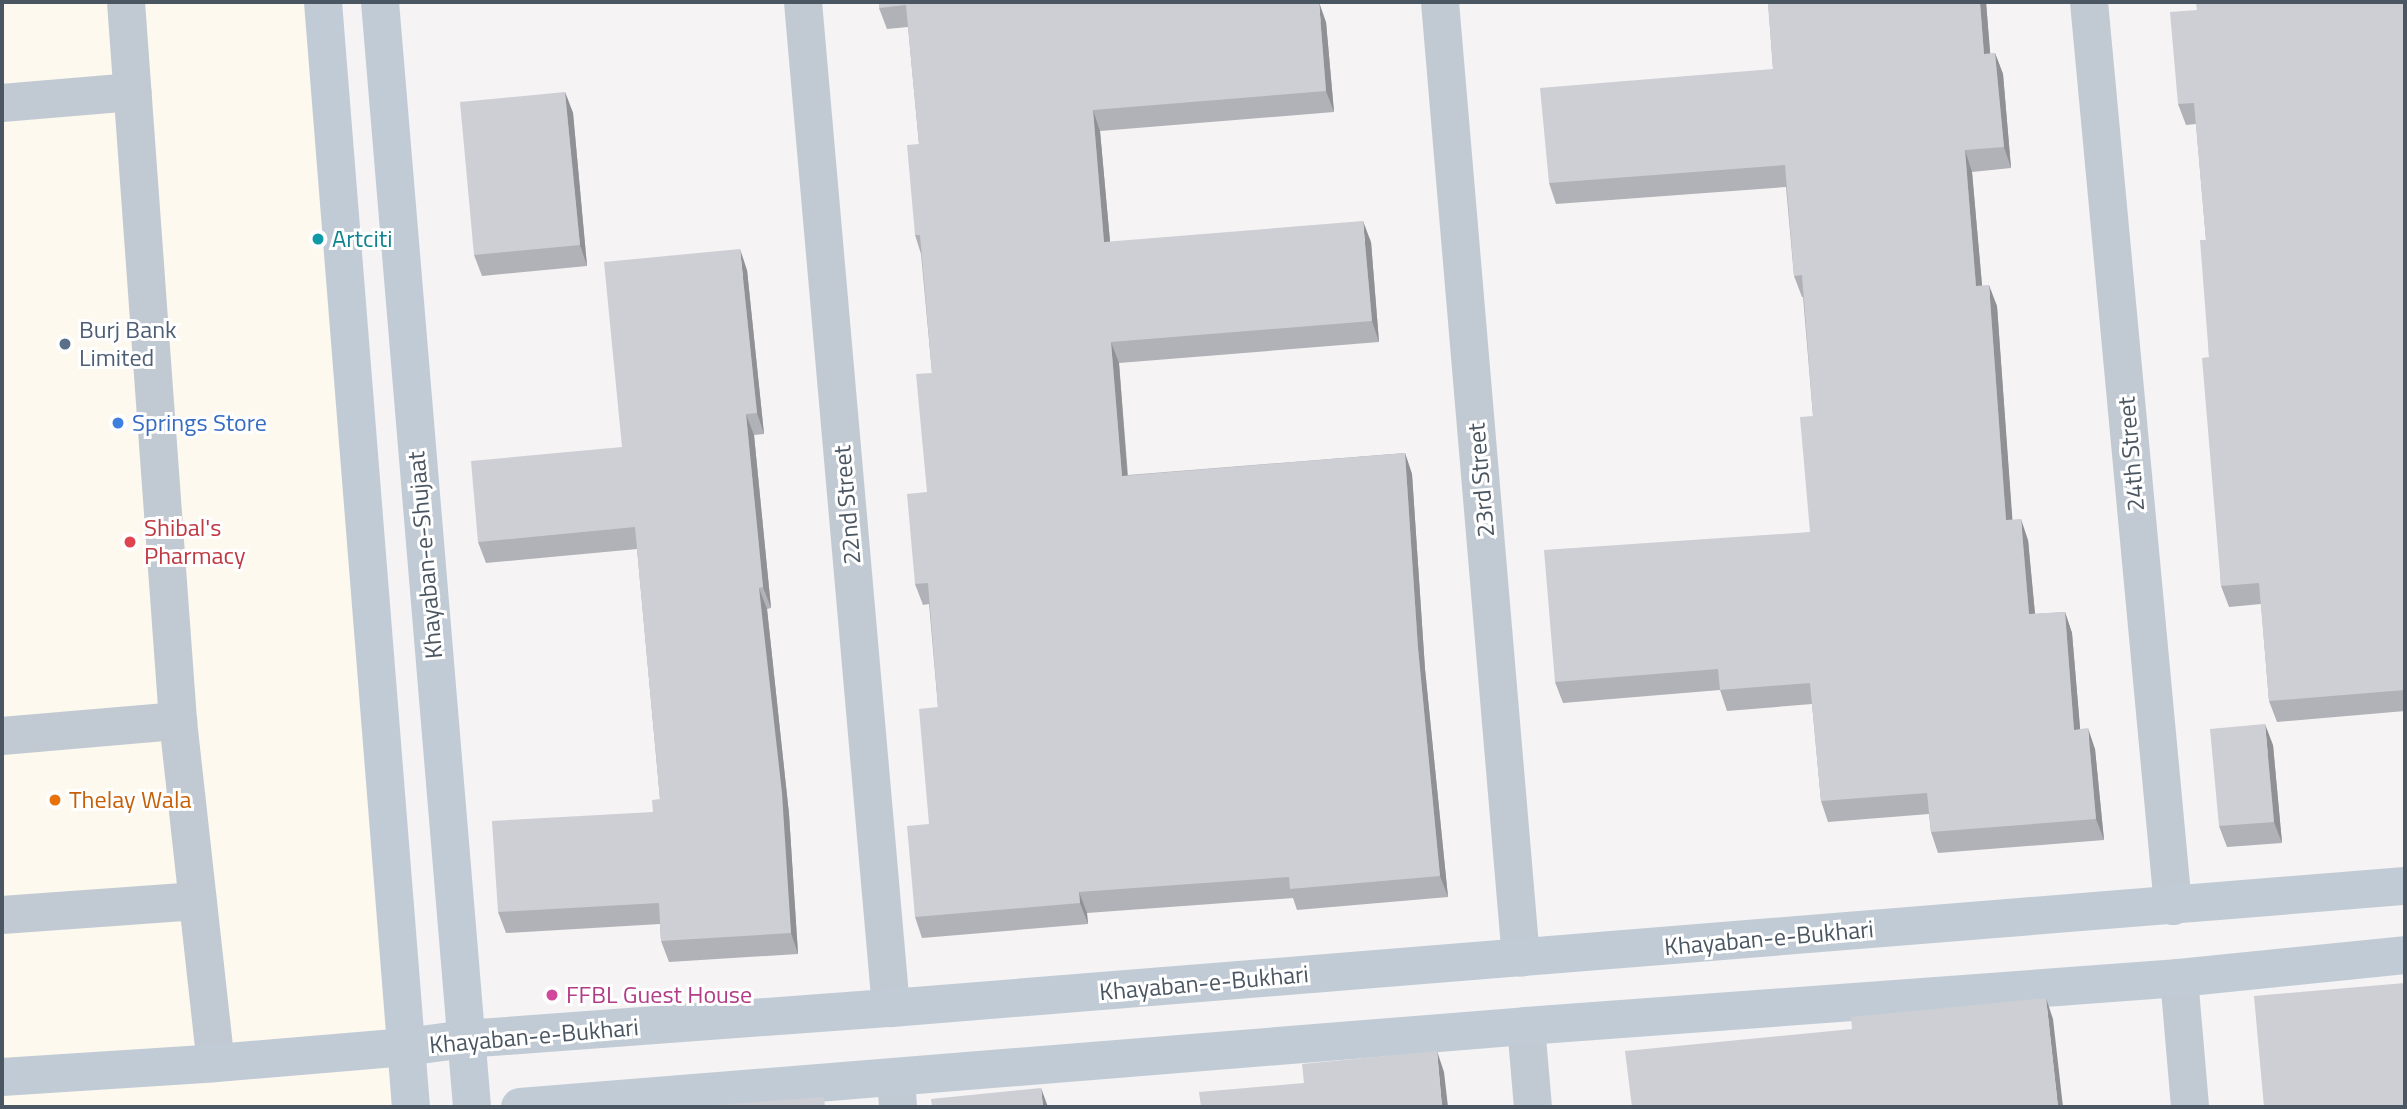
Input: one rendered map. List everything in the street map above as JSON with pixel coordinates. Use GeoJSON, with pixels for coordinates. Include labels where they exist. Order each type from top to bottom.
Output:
{"type":"FeatureCollection","features":[{"type":"Feature","properties":{"kind":"street"},"geometry":{"type":"LineString","coordinates":[[125,2],[178,721],[216,1063]]}},
{"type":"Feature","properties":{"kind":"street"},"geometry":{"type":"LineString","coordinates":[[323,2],[411,1107]]}},
{"type":"Feature","properties":{"kind":"street","name":"Khayaban-e-Shujaat"},"geometry":{"type":"LineString","coordinates":[[380,2],[472,1107]]}},
{"type":"Feature","properties":{"kind":"street","name":"22nd Street"},"geometry":{"type":"LineString","coordinates":[[803,2],[891,1008]]}},
{"type":"Feature","properties":{"kind":"street","name":"23rd Street"},"geometry":{"type":"LineString","coordinates":[[1440,2],[1521,958]]}},
{"type":"Feature","properties":{"kind":"street","name":"24th Street"},"geometry":{"type":"LineString","coordinates":[[2089,2],[2173,906]]}},
{"type":"Feature","properties":{"kind":"street"},"geometry":{"type":"LineString","coordinates":[[2,103],[133,92]]}},
{"type":"Feature","properties":{"kind":"street"},"geometry":{"type":"LineString","coordinates":[[2,736],[178,721]]}},
{"type":"Feature","properties":{"kind":"street","name":"Khayaban-e-Bukhari"},"geometry":{"type":"LineString","coordinates":[[2,1077],[216,1063],[406,1047],[465,1039],[891,1008],[2405,886]]}},
{"type":"Feature","properties":{"kind":"street"},"geometry":{"type":"LineString","coordinates":[[2,915],[197,901]]}},
{"type":"Feature","properties":{"kind":"street"},"geometry":{"type":"LineString","coordinates":[[520,1107],[897,1092],[1527,1026],[2179,978],[2405,955]]}},
{"type":"Feature","properties":{"kind":"street"},"geometry":{"type":"LineString","coordinates":[[2179,978],[2190,1107]]}},
{"type":"Feature","properties":{"kind":"street"},"geometry":{"type":"LineString","coordinates":[[1527,1026],[1533,1107]]}},
{"type":"Feature","properties":{"kind":"shaded area"},"geometry":{"type":"Polygon","coordinates":[[[2,2],[333,2],[430,1107],[2,1107],[2,2]]]}},
{"type":"Feature","properties":{"kind":"building"},"geometry":{"type":"Polygon","coordinates":[[[879,2],[1319,2],[1326,91],[1093,110],[1104,242],[1363,221],[1372,321],[1111,342],[1122,476],[1405,453],[1418,648],[1440,876],[1290,889],[1289,877],[1079,892],[1080,903],[915,917],[907,826],[929,824],[919,709],[938,707],[928,583],[915,584],[907,494],[927,492],[916,374],[932,373],[920,235],[915,235],[907,145],[919,144],[906,5],[879,8],[879,2]]]}},
{"type":"Feature","properties":{"kind":"building"},"geometry":{"type":"Polygon","coordinates":[[[1768,2],[1980,2],[1984,54],[1995,53],[2004,147],[1965,150],[1976,286],[1989,285],[2006,520],[2021,519],[2029,614],[2065,612],[2074,730],[2088,728],[2096,819],[1931,832],[1927,793],[1821,801],[1810,683],[1720,690],[1718,669],[1555,682],[1544,550],[1810,532],[1800,417],[1813,416],[1802,275],[1794,276],[1785,165],[1549,183],[1540,88],[1773,69],[1768,2]]]}},
{"type":"Feature","properties":{"kind":"building"},"geometry":{"type":"Polygon","coordinates":[[[2196,2],[2405,2],[2405,690],[2269,701],[2259,583],[2221,586],[2202,358],[2209,357],[2200,240],[2206,240],[2194,103],[2178,104],[2170,12],[2197,10],[2196,2]]]}},
{"type":"Feature","properties":{"kind":"building"},"geometry":{"type":"Polygon","coordinates":[[[565,92],[580,245],[474,255],[460,102],[565,92]]]}},
{"type":"Feature","properties":{"kind":"building"},"geometry":{"type":"Polygon","coordinates":[[[740,249],[757,413],[746,414],[763,587],[759,588],[782,793],[791,933],[661,941],[659,903],[498,912],[492,821],[653,812],[652,800],[660,799],[635,527],[478,542],[471,461],[622,447],[604,262],[740,249]]]}},
{"type":"Feature","properties":{"kind":"building"},"geometry":{"type":"Polygon","coordinates":[[[2265,724],[2274,822],[2219,826],[2210,729],[2265,724]]]}},
{"type":"Feature","properties":{"kind":"building"},"geometry":{"type":"Polygon","coordinates":[[[2405,983],[2405,1107],[2264,1107],[2254,996],[2405,983]]]}},
{"type":"Feature","properties":{"kind":"building"},"geometry":{"type":"Polygon","coordinates":[[[2046,998],[2058,1107],[1632,1107],[1625,1051],[1852,1029],[1851,1017],[2046,998]]]}},
{"type":"Feature","properties":{"kind":"building"},"geometry":{"type":"Polygon","coordinates":[[[1437,1051],[1442,1107],[1201,1107],[1199,1092],[1304,1083],[1302,1064],[1437,1051]]]}},
{"type":"Feature","properties":{"kind":"building"},"geometry":{"type":"Polygon","coordinates":[[[1041,1088],[1043,1107],[932,1107],[931,1099],[1041,1088]]]}},
{"type":"Feature","properties":{"kind":"building"},"geometry":{"type":"Polygon","coordinates":[[[824,1097],[825,1107],[688,1107],[824,1097]]]}},
{"type":"Feature","properties":{"kind":"place","name":"Artciti"},"geometry":{"type":"Point","coordinates":[318,239]}},
{"type":"Feature","properties":{"kind":"place","name":"Burj Bank Limited"},"geometry":{"type":"Point","coordinates":[65,344]}},
{"type":"Feature","properties":{"kind":"place","name":"Springs Store"},"geometry":{"type":"Point","coordinates":[118,423]}},
{"type":"Feature","properties":{"kind":"place","name":"Shibal's Pharmacy"},"geometry":{"type":"Point","coordinates":[130,542]}},
{"type":"Feature","properties":{"kind":"place","name":"Thelay Wala"},"geometry":{"type":"Point","coordinates":[55,800]}},
{"type":"Feature","properties":{"kind":"place","name":"FFBL Guest House"},"geometry":{"type":"Point","coordinates":[552,995]}}]}
